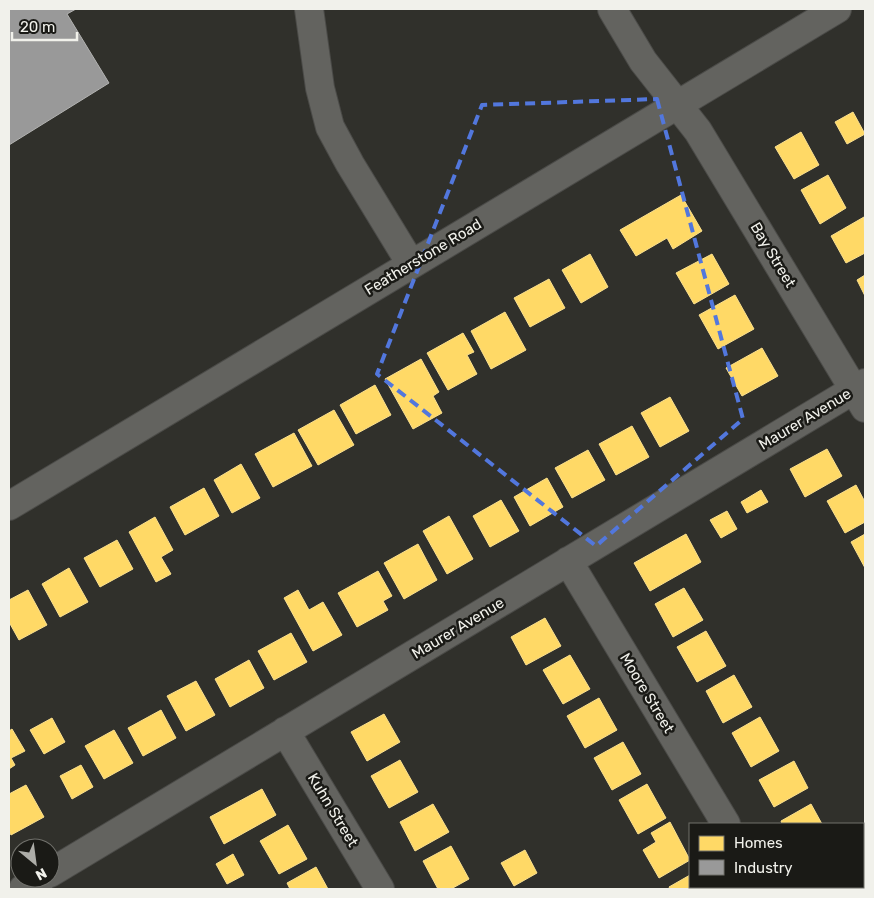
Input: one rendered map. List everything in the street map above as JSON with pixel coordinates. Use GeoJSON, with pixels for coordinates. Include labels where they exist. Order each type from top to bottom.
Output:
{"type":"FeatureCollection","features":[{"type":"Feature","properties":{"kind":"street"},"geometry":{"type":"LineString","coordinates":[[309,9],[320,88],[330,127],[350,164],[411,264]]}},
{"type":"Feature","properties":{"kind":"street","name":"Bay Street"},"geometry":{"type":"LineString","coordinates":[[612,9],[643,60],[702,137],[862,393]]}},
{"type":"Feature","properties":{"kind":"street","name":"Featherstone Road"},"geometry":{"type":"LineString","coordinates":[[9,506],[837,9]]}},
{"type":"Feature","properties":{"kind":"street","name":"Maurer Avenue"},"geometry":{"type":"LineString","coordinates":[[60,867],[568,561],[862,393]]}},
{"type":"Feature","properties":{"kind":"street","name":"Moore Street"},"geometry":{"type":"LineString","coordinates":[[568,561],[725,823]]}},
{"type":"Feature","properties":{"kind":"street","name":"Kuhn Street"},"geometry":{"type":"LineString","coordinates":[[285,731],[380,889]]}},
{"type":"Feature","properties":{"kind":"highlighted area"},"geometry":{"type":"Polygon","coordinates":[[[657,99],[743,419],[596,546],[377,374],[482,105],[657,99]]]}},
{"type":"Feature","properties":{"kind":"building: Homes"},"geometry":{"type":"Polygon","coordinates":[[[853,112],[865,134],[847,144],[835,122],[853,112]]]}},
{"type":"Feature","properties":{"kind":"building: Homes"},"geometry":{"type":"Polygon","coordinates":[[[801,132],[819,165],[794,179],[775,147],[801,132]]]}},
{"type":"Feature","properties":{"kind":"building: Homes"},"geometry":{"type":"Polygon","coordinates":[[[828,175],[846,208],[820,224],[801,190],[828,175]]]}},
{"type":"Feature","properties":{"kind":"building: Homes"},"geometry":{"type":"Polygon","coordinates":[[[681,195],[702,231],[673,249],[667,238],[636,256],[620,230],[681,195]]]}},
{"type":"Feature","properties":{"kind":"building: Homes"},"geometry":{"type":"Polygon","coordinates":[[[864,217],[865,253],[846,263],[831,236],[864,217]]]}},
{"type":"Feature","properties":{"kind":"building: Homes"},"geometry":{"type":"Polygon","coordinates":[[[590,254],[608,287],[581,303],[562,270],[590,254]]]}},
{"type":"Feature","properties":{"kind":"building: Homes"},"geometry":{"type":"Polygon","coordinates":[[[712,254],[729,284],[694,304],[676,273],[712,254]]]}},
{"type":"Feature","properties":{"kind":"building: Homes"},"geometry":{"type":"Polygon","coordinates":[[[865,275],[865,296],[857,280],[865,275]]]}},
{"type":"Feature","properties":{"kind":"building: Homes"},"geometry":{"type":"Polygon","coordinates":[[[549,279],[565,308],[530,327],[514,298],[549,279]]]}},
{"type":"Feature","properties":{"kind":"building: Homes"},"geometry":{"type":"Polygon","coordinates":[[[735,295],[754,329],[718,349],[699,315],[735,295]]]}},
{"type":"Feature","properties":{"kind":"building: Homes"},"geometry":{"type":"Polygon","coordinates":[[[505,312],[526,350],[491,369],[471,331],[505,312]]]}},
{"type":"Feature","properties":{"kind":"building: Homes"},"geometry":{"type":"Polygon","coordinates":[[[463,333],[474,352],[467,355],[477,374],[448,390],[427,353],[463,333]]]}},
{"type":"Feature","properties":{"kind":"building: Homes"},"geometry":{"type":"Polygon","coordinates":[[[762,348],[778,376],[742,396],[726,368],[762,348]]]}},
{"type":"Feature","properties":{"kind":"building: Homes"},"geometry":{"type":"Polygon","coordinates":[[[421,359],[439,392],[433,396],[442,413],[413,429],[385,379],[421,359]]]}},
{"type":"Feature","properties":{"kind":"building: Homes"},"geometry":{"type":"Polygon","coordinates":[[[375,385],[391,415],[356,434],[340,405],[375,385]]]}},
{"type":"Feature","properties":{"kind":"building: Homes"},"geometry":{"type":"Polygon","coordinates":[[[670,397],[689,431],[660,447],[641,413],[670,397]]]}},
{"type":"Feature","properties":{"kind":"building: Homes"},"geometry":{"type":"Polygon","coordinates":[[[334,410],[354,445],[318,465],[298,430],[334,410]]]}},
{"type":"Feature","properties":{"kind":"building: Homes"},"geometry":{"type":"Polygon","coordinates":[[[632,426],[649,457],[616,475],[599,444],[632,426]]]}},
{"type":"Feature","properties":{"kind":"building: Homes"},"geometry":{"type":"Polygon","coordinates":[[[294,433],[312,466],[273,487],[255,454],[294,433]]]}},
{"type":"Feature","properties":{"kind":"building: Homes"},"geometry":{"type":"Polygon","coordinates":[[[827,449],[842,476],[805,497],[790,469],[827,449]]]}},
{"type":"Feature","properties":{"kind":"building: Homes"},"geometry":{"type":"Polygon","coordinates":[[[588,450],[605,480],[572,498],[555,468],[588,450]]]}},
{"type":"Feature","properties":{"kind":"building: Homes"},"geometry":{"type":"Polygon","coordinates":[[[241,464],[260,498],[232,513],[214,480],[241,464]]]}},
{"type":"Feature","properties":{"kind":"building: Homes"},"geometry":{"type":"Polygon","coordinates":[[[547,478],[563,507],[530,526],[514,497],[547,478]]]}},
{"type":"Feature","properties":{"kind":"building: Homes"},"geometry":{"type":"Polygon","coordinates":[[[856,485],[865,502],[865,522],[845,533],[827,501],[856,485]]]}},
{"type":"Feature","properties":{"kind":"building: Homes"},"geometry":{"type":"Polygon","coordinates":[[[204,488],[219,516],[185,535],[170,507],[204,488]]]}},
{"type":"Feature","properties":{"kind":"building: Homes"},"geometry":{"type":"Polygon","coordinates":[[[761,490],[768,502],[747,513],[741,502],[761,490]]]}},
{"type":"Feature","properties":{"kind":"building: Homes"},"geometry":{"type":"Polygon","coordinates":[[[501,500],[519,531],[490,547],[473,516],[501,500]]]}},
{"type":"Feature","properties":{"kind":"building: Homes"},"geometry":{"type":"Polygon","coordinates":[[[727,511],[737,529],[721,538],[710,520],[727,511]]]}},
{"type":"Feature","properties":{"kind":"building: Homes"},"geometry":{"type":"Polygon","coordinates":[[[449,516],[473,559],[447,574],[423,531],[449,516]]]}},
{"type":"Feature","properties":{"kind":"building: Homes"},"geometry":{"type":"Polygon","coordinates":[[[155,517],[173,550],[161,557],[171,574],[156,582],[129,532],[155,517]]]}},
{"type":"Feature","properties":{"kind":"building: Homes"},"geometry":{"type":"Polygon","coordinates":[[[686,534],[701,562],[650,591],[634,563],[686,534]]]}},
{"type":"Feature","properties":{"kind":"building: Homes"},"geometry":{"type":"Polygon","coordinates":[[[865,534],[865,568],[851,542],[865,534]]]}},
{"type":"Feature","properties":{"kind":"building: Homes"},"geometry":{"type":"Polygon","coordinates":[[[117,540],[133,569],[100,587],[84,558],[117,540]]]}},
{"type":"Feature","properties":{"kind":"building: Homes"},"geometry":{"type":"Polygon","coordinates":[[[418,544],[437,580],[404,599],[384,563],[418,544]]]}},
{"type":"Feature","properties":{"kind":"building: Homes"},"geometry":{"type":"Polygon","coordinates":[[[69,568],[88,602],[60,617],[42,584],[69,568]]]}},
{"type":"Feature","properties":{"kind":"building: Homes"},"geometry":{"type":"Polygon","coordinates":[[[378,571],[392,596],[383,601],[388,610],[357,627],[338,593],[378,571]]]}},
{"type":"Feature","properties":{"kind":"building: Homes"},"geometry":{"type":"Polygon","coordinates":[[[684,588],[703,620],[673,637],[655,604],[684,588]]]}},
{"type":"Feature","properties":{"kind":"building: Homes"},"geometry":{"type":"Polygon","coordinates":[[[28,590],[47,625],[19,640],[9,622],[9,600],[28,590]]]}},
{"type":"Feature","properties":{"kind":"building: Homes"},"geometry":{"type":"Polygon","coordinates":[[[298,590],[309,610],[323,602],[342,635],[313,651],[284,598],[298,590]]]}},
{"type":"Feature","properties":{"kind":"building: Homes"},"geometry":{"type":"Polygon","coordinates":[[[545,618],[561,646],[526,665],[511,637],[545,618]]]}},
{"type":"Feature","properties":{"kind":"building: Homes"},"geometry":{"type":"Polygon","coordinates":[[[706,631],[726,666],[697,682],[677,647],[706,631]]]}},
{"type":"Feature","properties":{"kind":"building: Homes"},"geometry":{"type":"Polygon","coordinates":[[[291,633],[307,662],[274,680],[258,651],[291,633]]]}},
{"type":"Feature","properties":{"kind":"building: Homes"},"geometry":{"type":"Polygon","coordinates":[[[570,655],[590,689],[563,704],[543,670],[570,655]]]}},
{"type":"Feature","properties":{"kind":"building: Homes"},"geometry":{"type":"Polygon","coordinates":[[[249,660],[264,688],[230,707],[215,679],[249,660]]]}},
{"type":"Feature","properties":{"kind":"building: Homes"},"geometry":{"type":"Polygon","coordinates":[[[734,675],[752,707],[723,723],[706,691],[734,675]]]}},
{"type":"Feature","properties":{"kind":"building: Homes"},"geometry":{"type":"Polygon","coordinates":[[[196,681],[215,715],[186,731],[167,696],[196,681]]]}},
{"type":"Feature","properties":{"kind":"building: Homes"},"geometry":{"type":"Polygon","coordinates":[[[599,698],[617,730],[585,748],[567,716],[599,698]]]}},
{"type":"Feature","properties":{"kind":"building: Homes"},"geometry":{"type":"Polygon","coordinates":[[[161,710],[176,738],[143,756],[128,728],[161,710]]]}},
{"type":"Feature","properties":{"kind":"building: Homes"},"geometry":{"type":"Polygon","coordinates":[[[384,714],[400,742],[367,761],[351,732],[384,714]]]}},
{"type":"Feature","properties":{"kind":"building: Homes"},"geometry":{"type":"Polygon","coordinates":[[[760,717],[779,751],[751,767],[732,733],[760,717]]]}},
{"type":"Feature","properties":{"kind":"building: Homes"},"geometry":{"type":"Polygon","coordinates":[[[52,718],[65,742],[44,754],[30,730],[52,718]]]}},
{"type":"Feature","properties":{"kind":"building: Homes"},"geometry":{"type":"Polygon","coordinates":[[[12,729],[25,751],[11,758],[15,765],[9,769],[9,731],[12,729]]]}},
{"type":"Feature","properties":{"kind":"building: Homes"},"geometry":{"type":"Polygon","coordinates":[[[114,730],[133,763],[104,779],[85,746],[114,730]]]}},
{"type":"Feature","properties":{"kind":"building: Homes"},"geometry":{"type":"Polygon","coordinates":[[[623,742],[641,774],[612,790],[594,758],[623,742]]]}},
{"type":"Feature","properties":{"kind":"building: Homes"},"geometry":{"type":"Polygon","coordinates":[[[400,760],[418,792],[389,808],[371,776],[400,760]]]}},
{"type":"Feature","properties":{"kind":"building: Homes"},"geometry":{"type":"Polygon","coordinates":[[[794,761],[808,788],[774,807],[759,780],[794,761]]]}},
{"type":"Feature","properties":{"kind":"building: Homes"},"geometry":{"type":"Polygon","coordinates":[[[81,765],[93,787],[72,799],[60,776],[81,765]]]}},
{"type":"Feature","properties":{"kind":"building: Homes"},"geometry":{"type":"Polygon","coordinates":[[[647,784],[666,818],[638,834],[619,800],[647,784]]]}},
{"type":"Feature","properties":{"kind":"building: Homes"},"geometry":{"type":"Polygon","coordinates":[[[26,785],[44,817],[11,835],[9,831],[9,794],[26,785]]]}},
{"type":"Feature","properties":{"kind":"building: Homes"},"geometry":{"type":"Polygon","coordinates":[[[262,789],[276,815],[224,844],[210,817],[262,789]]]}},
{"type":"Feature","properties":{"kind":"building: Homes"},"geometry":{"type":"Polygon","coordinates":[[[433,804],[449,832],[415,851],[400,822],[433,804]]]}},
{"type":"Feature","properties":{"kind":"building: Homes"},"geometry":{"type":"Polygon","coordinates":[[[811,804],[821,823],[782,823],[781,821],[811,804]]]}},
{"type":"Feature","properties":{"kind":"building: Homes"},"geometry":{"type":"Polygon","coordinates":[[[670,822],[689,861],[659,878],[643,850],[656,842],[651,833],[670,822]]]}},
{"type":"Feature","properties":{"kind":"building: Homes"},"geometry":{"type":"Polygon","coordinates":[[[288,825],[307,859],[279,874],[260,841],[288,825]]]}},
{"type":"Feature","properties":{"kind":"building: Homes"},"geometry":{"type":"Polygon","coordinates":[[[451,846],[469,879],[451,889],[438,889],[423,861],[451,846]]]}},
{"type":"Feature","properties":{"kind":"building: Homes"},"geometry":{"type":"Polygon","coordinates":[[[525,850],[537,873],[514,886],[501,863],[525,850]]]}},
{"type":"Feature","properties":{"kind":"building: Homes"},"geometry":{"type":"Polygon","coordinates":[[[233,854],[244,875],[227,884],[216,864],[233,854]]]}},
{"type":"Feature","properties":{"kind":"building: Homes"},"geometry":{"type":"Polygon","coordinates":[[[316,867],[328,889],[290,889],[287,883],[316,867]]]}},
{"type":"Feature","properties":{"kind":"building: Homes"},"geometry":{"type":"Polygon","coordinates":[[[689,876],[689,888],[709,889],[670,889],[669,887],[689,876]]]}},
{"type":"Feature","properties":{"kind":"building: Homes"},"geometry":{"type":"Polygon","coordinates":[[[822,888],[841,888],[839,889],[822,888]]]}},
{"type":"Feature","properties":{"kind":"building: Industry"},"geometry":{"type":"Polygon","coordinates":[[[9,9],[76,9],[67,14],[109,83],[9,145],[9,9]]]}}]}
